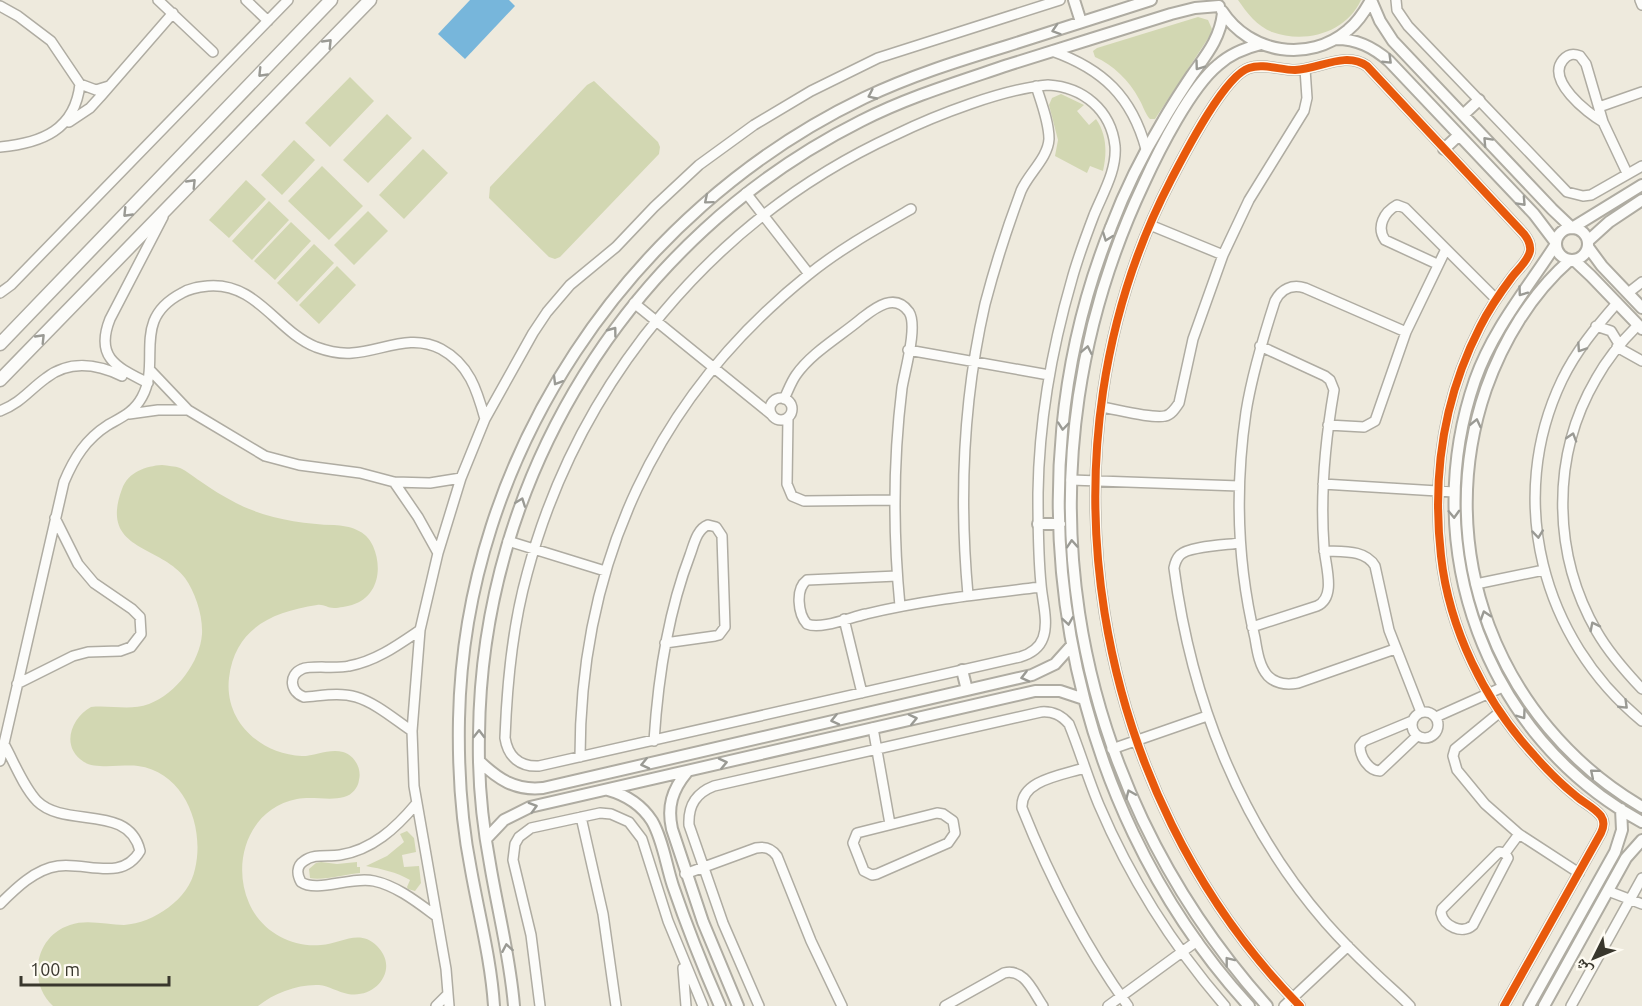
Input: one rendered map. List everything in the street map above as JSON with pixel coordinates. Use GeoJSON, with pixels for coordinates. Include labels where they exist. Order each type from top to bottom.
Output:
{"type":"FeatureCollection","features":[{"type":"Feature","properties":{"kind":"main road"},"geometry":{"type":"LineString","coordinates":[[0,344],[331,0]]}},
{"type":"Feature","properties":{"kind":"main road"},"geometry":{"type":"LineString","coordinates":[[0,380],[370,0]]}},
{"type":"Feature","properties":{"kind":"street"},"geometry":{"type":"LineString","coordinates":[[158,0],[213,52]]}},
{"type":"Feature","properties":{"kind":"street"},"geometry":{"type":"LineString","coordinates":[[246,0],[268,21]]}},
{"type":"Feature","properties":{"kind":"street"},"geometry":{"type":"LineString","coordinates":[[0,293],[11,285],[288,0]]}},
{"type":"Feature","properties":{"kind":"street"},"geometry":{"type":"LineString","coordinates":[[449,1006],[446,969],[416,804],[412,731],[420,630],[438,553],[461,478],[485,419],[533,333],[562,294],[616,247],[675,186],[754,125],[811,91],[878,58],[1060,0]]}},
{"type":"Feature","properties":{"kind":"street"},"geometry":{"type":"LineString","coordinates":[[1074,0],[1081,22]]}},
{"type":"Feature","properties":{"kind":"street"},"geometry":{"type":"LineString","coordinates":[[1219,6],[1240,31],[1261,44],[1291,50],[1322,46],[1336,39],[1362,15],[1371,0]]}},
{"type":"Feature","properties":{"kind":"street"},"geometry":{"type":"LineString","coordinates":[[1371,0],[1380,21],[1393,41],[1552,209],[1572,228],[1581,230],[1602,266],[1642,308]]}},
{"type":"Feature","properties":{"kind":"street"},"geometry":{"type":"LineString","coordinates":[[1396,0],[1397,10],[1408,26],[1567,192],[1575,195],[1591,195],[1642,166]]}},
{"type":"Feature","properties":{"kind":"street"},"geometry":{"type":"LineString","coordinates":[[1640,0],[1642,5]]}},
{"type":"Feature","properties":{"kind":"street"},"geometry":{"type":"LineString","coordinates":[[494,1006],[489,961],[464,830],[459,715],[466,639],[481,563],[504,489],[523,445],[554,385],[596,321],[640,268],[681,225],[769,153],[815,124],[888,87],[938,68],[1147,1]]}},
{"type":"Feature","properties":{"kind":"street"},"geometry":{"type":"LineString","coordinates":[[0,6],[39,30],[51,41],[80,84],[96,90],[110,86]]}},
{"type":"Feature","properties":{"kind":"street"},"geometry":{"type":"LineString","coordinates":[[514,1006],[508,952],[486,839],[479,761],[480,688],[486,641],[508,541],[534,468],[568,399],[589,366],[634,303],[673,259],[742,197],[815,146],[889,108],[941,87],[1183,10],[1219,6]]}},
{"type":"Feature","properties":{"kind":"street"},"geometry":{"type":"LineString","coordinates":[[1219,6],[1222,23],[1216,42],[1176,99],[1146,149],[1110,228],[1083,310],[1066,395],[1060,459],[1060,524],[1062,565],[1072,645],[1084,699],[1112,784],[1130,825],[1173,904],[1197,941],[1249,1006]]}},
{"type":"Feature","properties":{"kind":"street"},"geometry":{"type":"LineString","coordinates":[[0,147],[31,141],[50,134],[90,108],[173,14]]}},
{"type":"Feature","properties":{"kind":"street"},"geometry":{"type":"LineString","coordinates":[[1336,39],[1359,42],[1380,52],[1534,214],[1556,243],[1560,255],[1572,260],[1640,327],[1618,346],[1596,378],[1576,422],[1568,449],[1563,486],[1563,524],[1569,562],[1584,606],[1597,632],[1618,663],[1642,688]]}},
{"type":"Feature","properties":{"kind":"street"},"geometry":{"type":"LineString","coordinates":[[1261,44],[1231,55],[1207,75],[1173,127],[1131,210],[1100,297],[1088,342],[1076,410],[1071,480],[1073,556],[1084,643],[1096,696],[1112,749],[1128,791],[1168,871],[1217,946],[1267,1006]]}},
{"type":"Feature","properties":{"kind":"street"},"geometry":{"type":"LineString","coordinates":[[1052,51],[1086,65],[1114,87],[1134,116],[1146,149]]}},
{"type":"Feature","properties":{"kind":"street"},"geometry":{"type":"LineString","coordinates":[[1603,122],[1571,95],[1560,80],[1559,67],[1566,57],[1576,54],[1583,59],[1603,122],[1628,173]]}},
{"type":"Feature","properties":{"kind":"street"},"geometry":{"type":"LineString","coordinates":[[1300,1006],[1250,949],[1212,896],[1169,821],[1136,741],[1120,688],[1104,612],[1097,558],[1095,481],[1101,407],[1120,314],[1150,225],[1208,115],[1236,75],[1242,71],[1255,66],[1284,70],[1305,69],[1346,59],[1361,62],[1528,239],[1530,250],[1496,299],[1466,357],[1454,390],[1439,457],[1437,491],[1440,550],[1449,597],[1459,630],[1472,663],[1489,694],[1500,712],[1543,766],[1603,819],[1603,829],[1504,1006]]}},
{"type":"Feature","properties":{"kind":"street"},"geometry":{"type":"LineString","coordinates":[[1101,407],[1158,417],[1170,414],[1179,404],[1193,339],[1223,255],[1249,200],[1301,117],[1307,98],[1305,69]]}},
{"type":"Feature","properties":{"kind":"street"},"geometry":{"type":"LineString","coordinates":[[64,124],[73,113],[79,99],[80,84]]}},
{"type":"Feature","properties":{"kind":"street"},"geometry":{"type":"LineString","coordinates":[[968,595],[962,502],[965,432],[974,362],[1001,247],[1025,183],[1048,146],[1048,130],[1036,86]]}},
{"type":"Feature","properties":{"kind":"street"},"geometry":{"type":"LineString","coordinates":[[1036,86],[1059,86],[1081,93],[1099,108],[1110,127],[1115,150],[1112,172],[1083,245],[1069,288],[1049,375],[1040,449],[1038,524],[1045,631],[1039,645],[1027,655],[654,741],[531,766],[516,760],[507,746],[506,711],[512,647],[520,602],[534,549],[556,488],[584,429],[617,373],[656,321],[696,276],[764,215],[818,176],[877,143],[971,104],[1036,86]]}},
{"type":"Feature","properties":{"kind":"street"},"geometry":{"type":"LineString","coordinates":[[1599,107],[1642,92]]}},
{"type":"Feature","properties":{"kind":"street"},"geometry":{"type":"LineString","coordinates":[[1463,115],[1479,100]]}},
{"type":"Feature","properties":{"kind":"street"},"geometry":{"type":"LineString","coordinates":[[1444,149],[1459,135]]}},
{"type":"Feature","properties":{"kind":"street"},"geometry":{"type":"LineString","coordinates":[[1642,185],[1572,228],[1561,232],[1556,243],[1506,315],[1485,357],[1468,400],[1454,492],[1456,542],[1465,592],[1480,640],[1503,687],[1530,726],[1563,763],[1594,790],[1642,822]]}},
{"type":"Feature","properties":{"kind":"street"},"geometry":{"type":"LineString","coordinates":[[726,186],[764,215],[809,274]]}},
{"type":"Feature","properties":{"kind":"street"},"geometry":{"type":"LineString","coordinates":[[1642,200],[1609,222],[1588,244],[1585,255],[1572,260],[1545,284],[1524,312],[1506,343],[1491,375],[1480,409],[1472,443],[1467,502],[1469,549],[1476,584],[1485,616],[1512,677],[1530,705],[1573,755],[1598,777],[1642,807]]}},
{"type":"Feature","properties":{"kind":"street"},"geometry":{"type":"LineString","coordinates":[[1437,264],[1385,240],[1381,233],[1383,220],[1394,206],[1403,206],[1496,299]]}},
{"type":"Feature","properties":{"kind":"street"},"geometry":{"type":"LineString","coordinates":[[109,366],[105,341],[107,326],[166,209]]}},
{"type":"Feature","properties":{"kind":"street"},"geometry":{"type":"LineString","coordinates":[[580,757],[582,694],[594,612],[617,534],[649,464],[690,398],[742,334],[809,274],[859,240],[911,209]]}},
{"type":"Feature","properties":{"kind":"street"},"geometry":{"type":"LineString","coordinates":[[1150,225],[1223,255]]}},
{"type":"Feature","properties":{"kind":"street"},"geometry":{"type":"LineString","coordinates":[[1328,425],[1364,427],[1375,422],[1406,332],[1446,249]]}},
{"type":"Feature","properties":{"kind":"street"},"geometry":{"type":"LineString","coordinates":[[1628,293],[1642,282]]}},
{"type":"Feature","properties":{"kind":"street"},"geometry":{"type":"LineString","coordinates":[[0,761],[64,482],[70,467],[83,447],[98,432],[129,414],[139,402],[147,386],[150,370],[149,341],[157,315],[171,301],[184,292],[198,287],[221,286],[250,296],[293,333],[319,348],[352,353],[405,342],[419,342],[439,347],[457,359],[465,368],[478,395],[485,419]]}},
{"type":"Feature","properties":{"kind":"street"},"geometry":{"type":"LineString","coordinates":[[1395,649],[1298,683],[1281,683],[1267,674],[1262,667],[1252,627],[1243,571],[1239,486],[1246,410],[1260,345],[1277,296],[1293,286],[1305,288],[1406,332]]}},
{"type":"Feature","properties":{"kind":"street"},"geometry":{"type":"LineString","coordinates":[[634,303],[772,415],[780,420],[788,417]]}},
{"type":"Feature","properties":{"kind":"street"},"geometry":{"type":"LineString","coordinates":[[1617,303],[1577,352],[1562,381],[1541,442],[1536,474],[1535,506],[1544,570],[1558,611],[1583,658],[1603,684],[1642,721]]}},
{"type":"Feature","properties":{"kind":"street"},"geometry":{"type":"LineString","coordinates":[[784,399],[793,380],[807,362],[883,304],[898,304],[909,313],[913,327],[898,425],[894,500],[900,606]]}},
{"type":"Feature","properties":{"kind":"street"},"geometry":{"type":"LineString","coordinates":[[1596,326],[1611,331],[1618,346],[1642,361]]}},
{"type":"Feature","properties":{"kind":"street"},"geometry":{"type":"LineString","coordinates":[[1252,627],[1317,606],[1326,600],[1329,590],[1324,551],[1323,484],[1328,425],[1334,390],[1330,380],[1260,345]]}},
{"type":"Feature","properties":{"kind":"street"},"geometry":{"type":"LineString","coordinates":[[908,350],[1049,375]]}},
{"type":"Feature","properties":{"kind":"street"},"geometry":{"type":"LineString","coordinates":[[0,411],[18,403],[54,372],[77,365],[119,368],[147,386]]}},
{"type":"Feature","properties":{"kind":"street"},"geometry":{"type":"LineString","coordinates":[[150,370],[188,410],[265,456],[299,465],[360,473],[394,482],[430,483],[461,478]]}},
{"type":"Feature","properties":{"kind":"street"},"geometry":{"type":"LineString","coordinates":[[772,415],[770,408],[773,402],[779,398],[789,401],[792,408],[788,417],[787,484],[792,496],[804,501],[894,500]]}},
{"type":"Feature","properties":{"kind":"street"},"geometry":{"type":"LineString","coordinates":[[129,414],[158,410],[188,410]]}},
{"type":"Feature","properties":{"kind":"street"},"geometry":{"type":"LineString","coordinates":[[1071,480],[1239,486]]}},
{"type":"Feature","properties":{"kind":"street"},"geometry":{"type":"LineString","coordinates":[[394,482],[418,517],[438,553]]}},
{"type":"Feature","properties":{"kind":"street"},"geometry":{"type":"LineString","coordinates":[[1323,484],[1454,492]]}},
{"type":"Feature","properties":{"kind":"street"},"geometry":{"type":"LineString","coordinates":[[17,684],[73,656],[88,652],[120,651],[131,647],[141,634],[140,617],[94,583],[78,564],[55,518]]}},
{"type":"Feature","properties":{"kind":"street"},"geometry":{"type":"LineString","coordinates":[[1038,524],[1060,524]]}},
{"type":"Feature","properties":{"kind":"street"},"geometry":{"type":"LineString","coordinates":[[654,741],[656,702],[665,642],[679,586],[699,532],[704,526],[716,526],[722,536],[725,627],[719,635],[665,642]]}},
{"type":"Feature","properties":{"kind":"street"},"geometry":{"type":"LineString","coordinates":[[508,541],[605,571]]}},
{"type":"Feature","properties":{"kind":"street"},"geometry":{"type":"LineString","coordinates":[[1240,543],[1185,552],[1177,558],[1174,568],[1190,658],[1207,716],[1233,779],[1265,838],[1304,894],[1348,946],[1410,1006]]}},
{"type":"Feature","properties":{"kind":"street"},"geometry":{"type":"LineString","coordinates":[[1324,551],[1362,554],[1372,561],[1375,566],[1383,611],[1395,649],[1421,712]]}},
{"type":"Feature","properties":{"kind":"street"},"geometry":{"type":"LineString","coordinates":[[1476,584],[1544,570]]}},
{"type":"Feature","properties":{"kind":"street"},"geometry":{"type":"LineString","coordinates":[[897,576],[811,579],[803,582],[800,590],[801,615],[807,624],[817,626],[900,606],[968,595],[1041,587]]}},
{"type":"Feature","properties":{"kind":"street"},"geometry":{"type":"LineString","coordinates":[[844,619],[862,693]]}},
{"type":"Feature","properties":{"kind":"street"},"geometry":{"type":"LineString","coordinates":[[412,731],[372,704],[356,697],[300,695],[293,687],[292,681],[297,672],[306,667],[332,669],[364,663],[382,655],[420,630]]}},
{"type":"Feature","properties":{"kind":"street"},"geometry":{"type":"LineString","coordinates":[[466,639],[486,641]]}},
{"type":"Feature","properties":{"kind":"street"},"geometry":{"type":"LineString","coordinates":[[479,761],[494,776],[509,784],[526,788],[543,788],[1044,671],[1065,656],[1072,645]]}},
{"type":"Feature","properties":{"kind":"street"},"geometry":{"type":"LineString","coordinates":[[962,670],[967,690]]}},
{"type":"Feature","properties":{"kind":"street"},"geometry":{"type":"LineString","coordinates":[[1436,717],[1503,687]]}},
{"type":"Feature","properties":{"kind":"street"},"geometry":{"type":"LineString","coordinates":[[486,839],[504,820],[521,810],[608,789],[1035,691],[1060,691],[1084,699]]}},
{"type":"Feature","properties":{"kind":"street"},"geometry":{"type":"LineString","coordinates":[[759,1006],[727,934],[702,868],[689,825],[688,815],[697,796],[705,790],[1049,711],[1057,714],[1069,724],[1100,807],[1132,873],[1182,952],[1224,1006]]}},
{"type":"Feature","properties":{"kind":"street"},"geometry":{"type":"LineString","coordinates":[[1412,721],[1417,736],[1428,738],[1437,733],[1436,717],[1427,712],[1421,712],[1412,721],[1364,741],[1360,746],[1360,753],[1370,768],[1380,771],[1417,736]]}},
{"type":"Feature","properties":{"kind":"street"},"geometry":{"type":"LineString","coordinates":[[1500,712],[1460,743],[1453,756],[1454,763],[1485,804],[1519,834],[1579,873]]}},
{"type":"Feature","properties":{"kind":"street"},"geometry":{"type":"LineString","coordinates":[[1112,749],[1207,716]]}},
{"type":"Feature","properties":{"kind":"street"},"geometry":{"type":"LineString","coordinates":[[873,728],[890,824]]}},
{"type":"Feature","properties":{"kind":"street"},"geometry":{"type":"LineString","coordinates":[[0,904],[16,888],[33,876],[56,866],[114,869],[126,866],[135,860],[140,851],[134,834],[125,828],[107,820],[53,812],[37,801],[4,744]]}},
{"type":"Feature","properties":{"kind":"street"},"geometry":{"type":"LineString","coordinates":[[1084,768],[1029,788],[1023,797],[1022,808],[1061,896],[1098,961],[1128,1006]]}},
{"type":"Feature","properties":{"kind":"street"},"geometry":{"type":"LineString","coordinates":[[687,772],[673,792],[669,817],[706,932],[738,1006]]}},
{"type":"Feature","properties":{"kind":"street"},"geometry":{"type":"LineString","coordinates":[[608,789],[633,801],[652,821],[689,931],[720,1006]]}},
{"type":"Feature","properties":{"kind":"street"},"geometry":{"type":"LineString","coordinates":[[416,804],[398,823],[372,844],[356,852],[337,856],[314,856],[300,864],[298,876],[301,882],[314,887],[357,879],[376,881],[412,899],[436,916]]}},
{"type":"Feature","properties":{"kind":"street"},"geometry":{"type":"LineString","coordinates":[[1529,1006],[1615,852],[1622,830],[1620,809]]}},
{"type":"Feature","properties":{"kind":"street"},"geometry":{"type":"LineString","coordinates":[[540,1006],[531,935],[513,860],[515,844],[524,832],[531,828],[600,813],[610,814],[629,822],[642,838],[682,959],[703,1006]]}},
{"type":"Feature","properties":{"kind":"street"},"geometry":{"type":"LineString","coordinates":[[937,813],[953,821],[955,833],[948,843],[877,874],[868,874],[862,867],[853,843],[854,835],[860,831],[890,824],[937,813]]}},
{"type":"Feature","properties":{"kind":"street"},"geometry":{"type":"LineString","coordinates":[[581,817],[603,914],[616,1006],[610,1006]]}},
{"type":"Feature","properties":{"kind":"street"},"geometry":{"type":"LineString","coordinates":[[1505,853],[1519,834]]}},
{"type":"Feature","properties":{"kind":"street"},"geometry":{"type":"LineString","coordinates":[[1544,1006],[1626,858],[1642,840]]}},
{"type":"Feature","properties":{"kind":"street"},"geometry":{"type":"LineString","coordinates":[[686,874],[756,848],[765,847],[772,850],[777,856],[810,941],[842,1006]]}},
{"type":"Feature","properties":{"kind":"street"},"geometry":{"type":"LineString","coordinates":[[1499,852],[1505,853],[1508,858],[1470,928],[1460,930],[1444,921],[1442,909],[1499,852]]}},
{"type":"Feature","properties":{"kind":"street"},"geometry":{"type":"LineString","coordinates":[[1615,852],[1626,858]]}},
{"type":"Feature","properties":{"kind":"street"},"geometry":{"type":"LineString","coordinates":[[1571,1006],[1642,878]]}},
{"type":"Feature","properties":{"kind":"street"},"geometry":{"type":"LineString","coordinates":[[1608,891],[1642,904]]}},
{"type":"Feature","properties":{"kind":"street"},"geometry":{"type":"LineString","coordinates":[[478,904],[498,902]]}},
{"type":"Feature","properties":{"kind":"street"},"geometry":{"type":"LineString","coordinates":[[1108,1006],[1197,941]]}},
{"type":"Feature","properties":{"kind":"street"},"geometry":{"type":"LineString","coordinates":[[1284,1006],[1348,946]]}},
{"type":"Feature","properties":{"kind":"street"},"geometry":{"type":"LineString","coordinates":[[682,959],[686,1006]]}},
{"type":"Feature","properties":{"kind":"street"},"geometry":{"type":"LineString","coordinates":[[945,1006],[1004,972],[1010,971],[1016,972],[1025,979],[1043,1006]]}},
{"type":"Feature","properties":{"kind":"street"},"geometry":{"type":"LineString","coordinates":[[436,1006],[448,994]]}},
{"type":"Feature","properties":{"kind":"green space"},"geometry":{"type":"Polygon","coordinates":[[[1238,0],[1361,0],[1345,21],[1335,28],[1311,36],[1298,37],[1272,32],[1262,26],[1253,19],[1238,0]]]}},
{"type":"Feature","properties":{"kind":"green space"},"geometry":{"type":"Polygon","coordinates":[[[1198,17],[1208,20],[1212,29],[1211,34],[1155,119],[1150,119],[1125,79],[1108,64],[1095,57],[1093,51],[1198,17]]]}},
{"type":"Feature","properties":{"kind":"green space"},"geometry":{"type":"Polygon","coordinates":[[[350,77],[374,101],[330,147],[305,123],[350,77]]]}},
{"type":"Feature","properties":{"kind":"green space"},"geometry":{"type":"Polygon","coordinates":[[[594,81],[658,142],[659,154],[560,257],[555,259],[549,257],[489,198],[490,187],[587,85],[594,81]]]}},
{"type":"Feature","properties":{"kind":"green space"},"geometry":{"type":"Polygon","coordinates":[[[1061,94],[1084,105],[1077,111],[1089,125],[1096,119],[1100,125],[1105,144],[1103,171],[1090,166],[1087,173],[1055,156],[1058,140],[1049,105],[1052,98],[1061,94]]]}},
{"type":"Feature","properties":{"kind":"green space"},"geometry":{"type":"Polygon","coordinates":[[[387,114],[412,138],[368,183],[343,160],[387,114]]]}},
{"type":"Feature","properties":{"kind":"green space"},"geometry":{"type":"Polygon","coordinates":[[[294,140],[315,160],[282,195],[261,175],[294,140]]]}},
{"type":"Feature","properties":{"kind":"green space"},"geometry":{"type":"Polygon","coordinates":[[[423,149],[448,173],[404,219],[379,195],[423,149]]]}},
{"type":"Feature","properties":{"kind":"green space"},"geometry":{"type":"Polygon","coordinates":[[[322,166],[363,206],[329,240],[288,201],[322,166]]]}},
{"type":"Feature","properties":{"kind":"green space"},"geometry":{"type":"Polygon","coordinates":[[[246,180],[266,199],[229,238],[209,220],[246,180]]]}},
{"type":"Feature","properties":{"kind":"green space"},"geometry":{"type":"Polygon","coordinates":[[[269,201],[289,220],[252,260],[232,241],[269,201]]]}},
{"type":"Feature","properties":{"kind":"green space"},"geometry":{"type":"Polygon","coordinates":[[[368,211],[388,231],[354,265],[334,245],[368,211]]]}},
{"type":"Feature","properties":{"kind":"green space"},"geometry":{"type":"Polygon","coordinates":[[[291,222],[311,241],[275,280],[254,261],[291,222]]]}},
{"type":"Feature","properties":{"kind":"green space"},"geometry":{"type":"Polygon","coordinates":[[[314,244],[334,263],[297,302],[277,283],[314,244]]]}},
{"type":"Feature","properties":{"kind":"green space"},"geometry":{"type":"Polygon","coordinates":[[[337,266],[356,285],[319,324],[299,305],[337,266]]]}},
{"type":"Feature","properties":{"kind":"green space"},"geometry":{"type":"Polygon","coordinates":[[[162,465],[183,469],[236,503],[259,513],[284,519],[352,528],[366,536],[373,546],[378,573],[368,596],[343,607],[332,608],[319,605],[285,612],[258,625],[239,646],[229,678],[232,708],[239,721],[259,742],[287,754],[302,756],[333,751],[343,752],[351,756],[358,767],[360,775],[357,786],[347,796],[333,799],[297,799],[280,804],[267,813],[256,825],[248,839],[242,871],[244,887],[254,913],[278,936],[299,944],[310,945],[363,938],[377,946],[384,955],[385,973],[376,987],[368,992],[348,994],[323,986],[311,985],[287,990],[258,1006],[53,1006],[40,985],[38,973],[42,949],[58,931],[77,923],[124,925],[147,920],[178,899],[186,890],[195,869],[197,836],[194,820],[179,790],[154,770],[138,766],[103,766],[84,762],[72,749],[70,741],[78,718],[91,707],[128,707],[149,704],[177,685],[197,655],[202,634],[200,612],[185,578],[161,558],[135,544],[118,524],[117,509],[125,483],[138,471],[162,465]]]}},
{"type":"Feature","properties":{"kind":"green space"},"geometry":{"type":"Polygon","coordinates":[[[407,831],[414,838],[416,852],[402,855],[404,867],[419,866],[421,883],[415,891],[408,889],[410,880],[405,877],[366,866],[387,856],[404,842],[400,834],[407,831]]]}},
{"type":"Feature","properties":{"kind":"green space"},"geometry":{"type":"Polygon","coordinates":[[[321,862],[337,864],[357,862],[360,873],[310,878],[309,869],[321,862]]]}},
{"type":"Feature","properties":{"kind":"water"},"geometry":{"type":"Polygon","coordinates":[[[470,0],[509,0],[515,6],[465,59],[438,34],[470,0]]]}},
{"type":"Feature","properties":{"kind":"cycle path"},"geometry":{"type":"LineString","coordinates":[[1300,1006],[1228,920],[1172,825],[1130,721],[1105,613],[1095,503],[1103,392],[1128,283],[1171,180],[1195,136],[1228,85],[1249,68],[1266,66],[1295,70],[1341,60],[1359,62],[1367,66],[1524,234],[1530,246],[1527,258],[1483,320],[1457,382],[1443,438],[1440,467],[1438,497],[1441,556],[1452,610],[1461,637],[1485,688],[1516,734],[1534,755],[1565,787],[1599,813],[1604,824],[1504,1006]]}}]}
